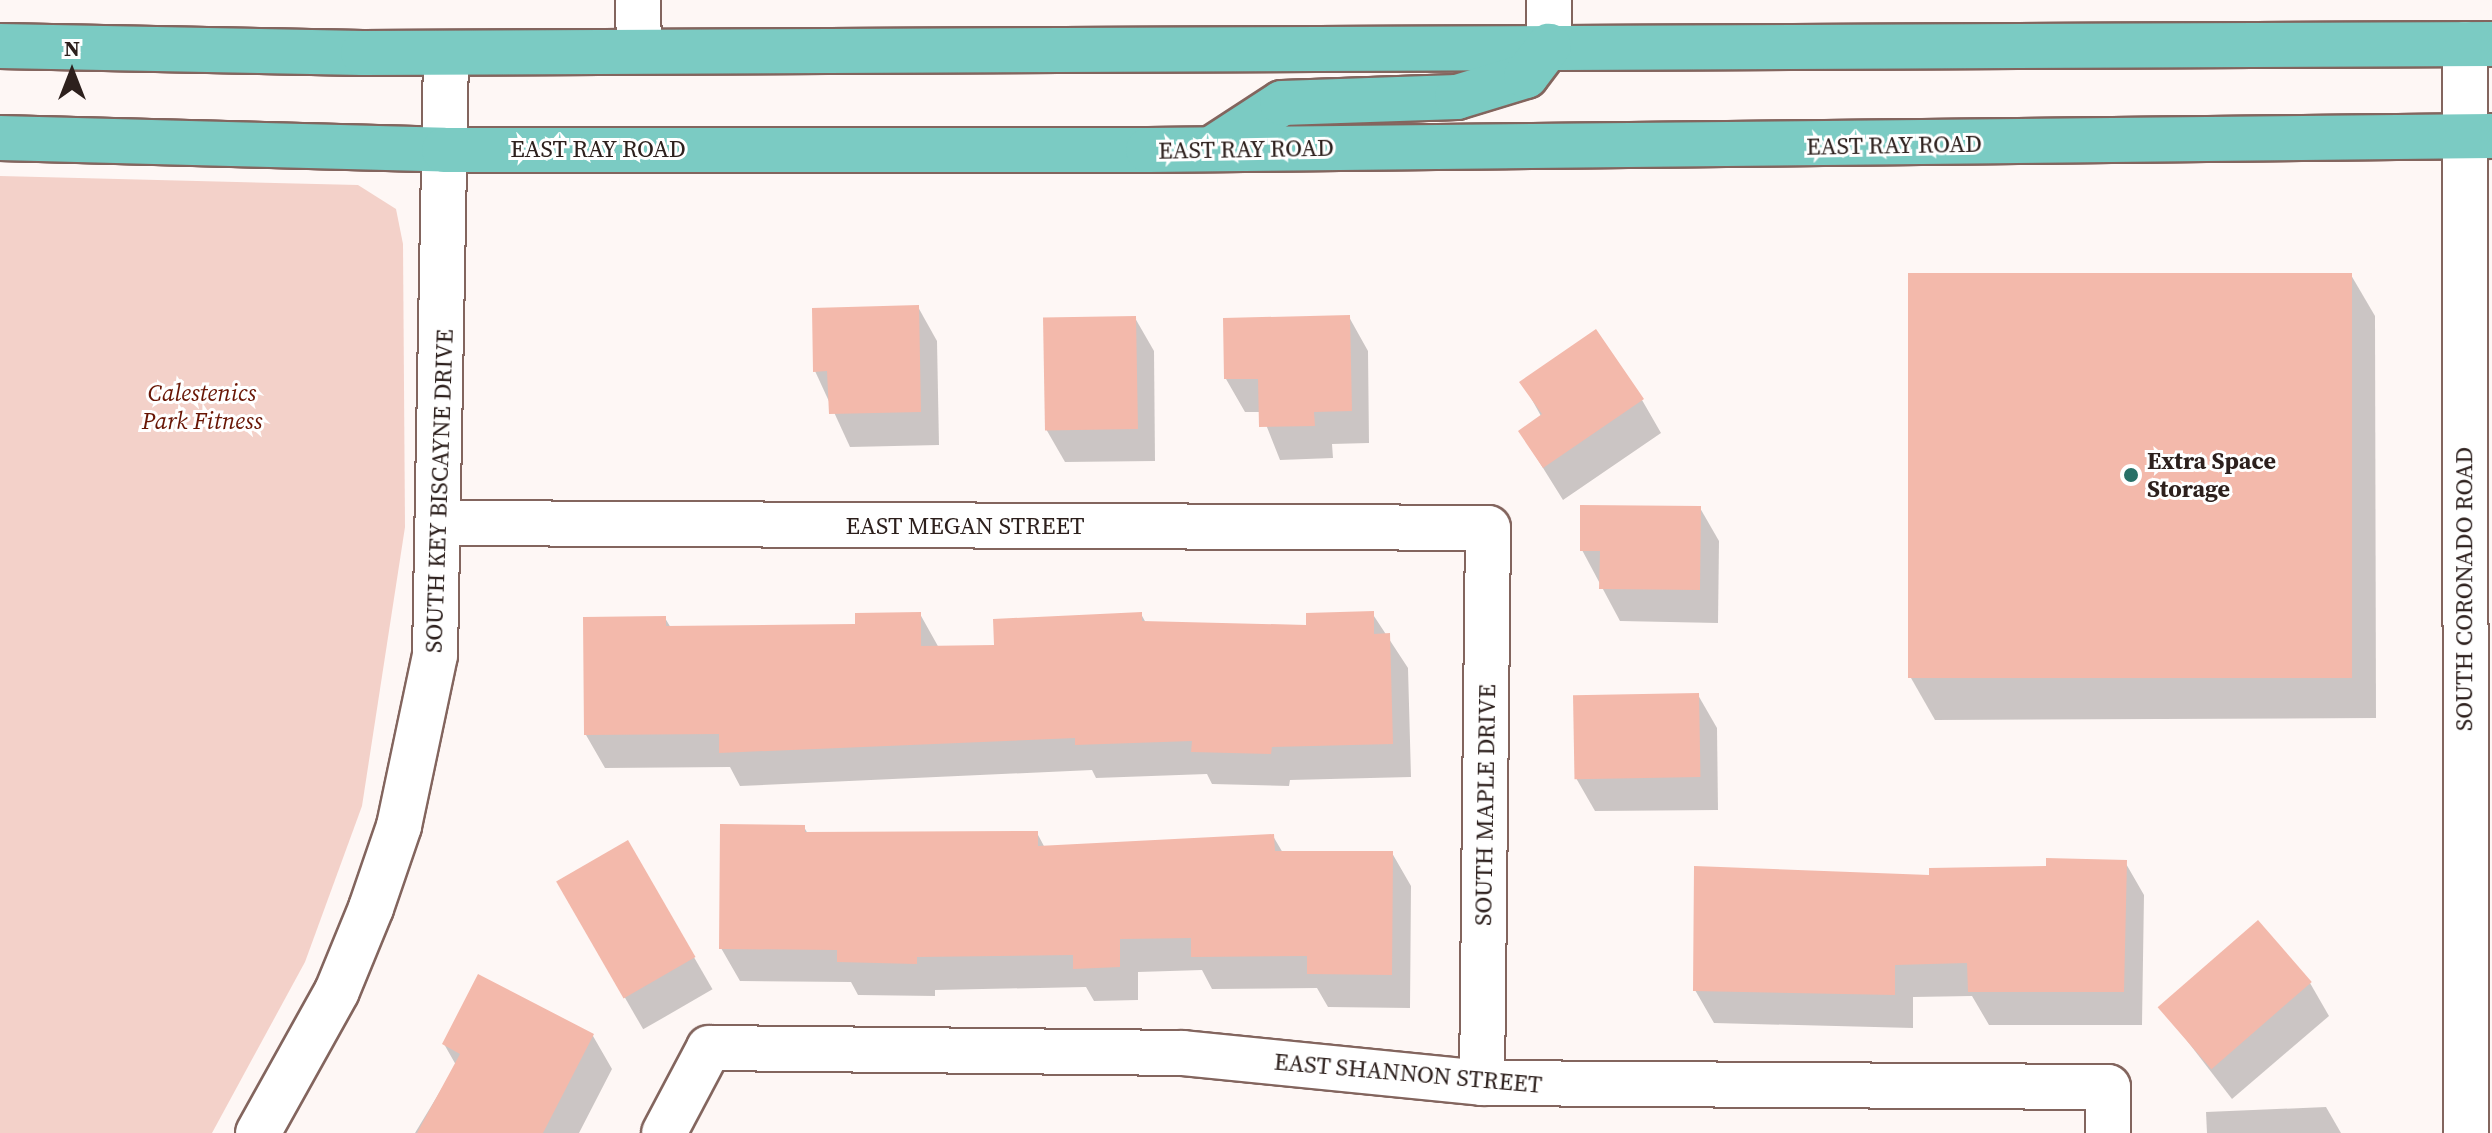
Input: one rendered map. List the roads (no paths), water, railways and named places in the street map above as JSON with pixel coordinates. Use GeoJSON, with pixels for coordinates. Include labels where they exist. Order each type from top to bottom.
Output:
{"type":"FeatureCollection","features":[{"type":"Feature","properties":{"kind":"main road"},"geometry":{"type":"LineString","coordinates":[[0,46],[446,53],[2479,44]]}},
{"type":"Feature","properties":{"kind":"main road"},"geometry":{"type":"LineString","coordinates":[[1213,148],[1282,103],[1457,97],[1526,76],[1549,46]]}},
{"type":"Feature","properties":{"kind":"main road","name":"EAST RAY ROAD"},"geometry":{"type":"LineString","coordinates":[[0,138],[444,150],[1213,148],[2478,136]]}},
{"type":"Feature","properties":{"kind":"street"},"geometry":{"type":"LineString","coordinates":[[638,0],[639,51]]}},
{"type":"Feature","properties":{"kind":"street"},"geometry":{"type":"LineString","coordinates":[[1549,0],[1549,46]]}},
{"type":"Feature","properties":{"kind":"street","name":"SOUTH CORONADO ROAD"},"geometry":{"type":"LineString","coordinates":[[2466,1133],[2479,44]]}},
{"type":"Feature","properties":{"kind":"street","name":"SOUTH KEY BISCAYNE DRIVE"},"geometry":{"type":"LineString","coordinates":[[258,1133],[337,991],[399,826],[435,655],[443,523],[446,53]]}},
{"type":"Feature","properties":{"kind":"street","name":"EAST MEGAN STREET"},"geometry":{"type":"LineString","coordinates":[[443,523],[1488,528]]}},
{"type":"Feature","properties":{"kind":"street","name":"SOUTH MAPLE DRIVE"},"geometry":{"type":"LineString","coordinates":[[1482,1083],[1488,528]]}},
{"type":"Feature","properties":{"kind":"street","name":"EAST SHANNON STREET"},"geometry":{"type":"LineString","coordinates":[[664,1133],[709,1048],[1183,1053],[1482,1083],[2108,1087],[2108,1133]]}},
{"type":"Feature","properties":{"kind":"place","name":"Extra Space Storage"},"geometry":{"type":"Point","coordinates":[2131,475]}},
{"type":"Feature","properties":{"kind":"park label","name":"Calestenics Park Fitness"},"geometry":{"type":"Point","coordinates":[202,407]}}]}
